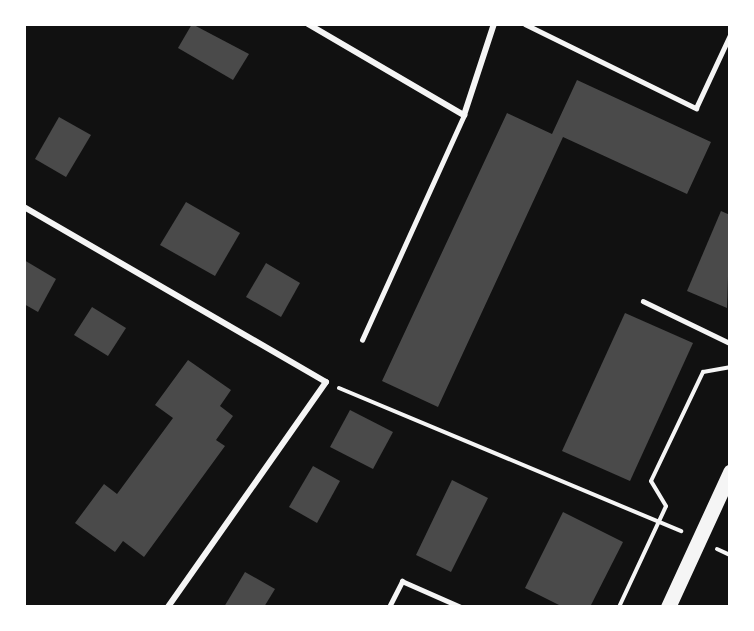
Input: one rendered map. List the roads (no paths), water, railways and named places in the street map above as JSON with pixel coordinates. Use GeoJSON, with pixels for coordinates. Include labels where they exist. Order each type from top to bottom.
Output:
{"type":"FeatureCollection","features":[{"type":"Feature","properties":{"kind":"main road"},"geometry":{"type":"LineString","coordinates":[[668,607],[730,472]]}},
{"type":"Feature","properties":{"kind":"street"},"geometry":{"type":"LineString","coordinates":[[308,24],[464,115],[494,24]]}},
{"type":"Feature","properties":{"kind":"street"},"geometry":{"type":"LineString","coordinates":[[24,207],[327,382],[168,607]]}},
{"type":"Feature","properties":{"kind":"lane"},"geometry":{"type":"LineString","coordinates":[[525,24],[696,108],[730,35]]}},
{"type":"Feature","properties":{"kind":"lane"},"geometry":{"type":"LineString","coordinates":[[363,340],[464,115]]}},
{"type":"Feature","properties":{"kind":"lane"},"geometry":{"type":"LineString","coordinates":[[643,301],[730,343]]}},
{"type":"Feature","properties":{"kind":"lane"},"geometry":{"type":"LineString","coordinates":[[389,607],[402,580],[461,607]]}}]}
